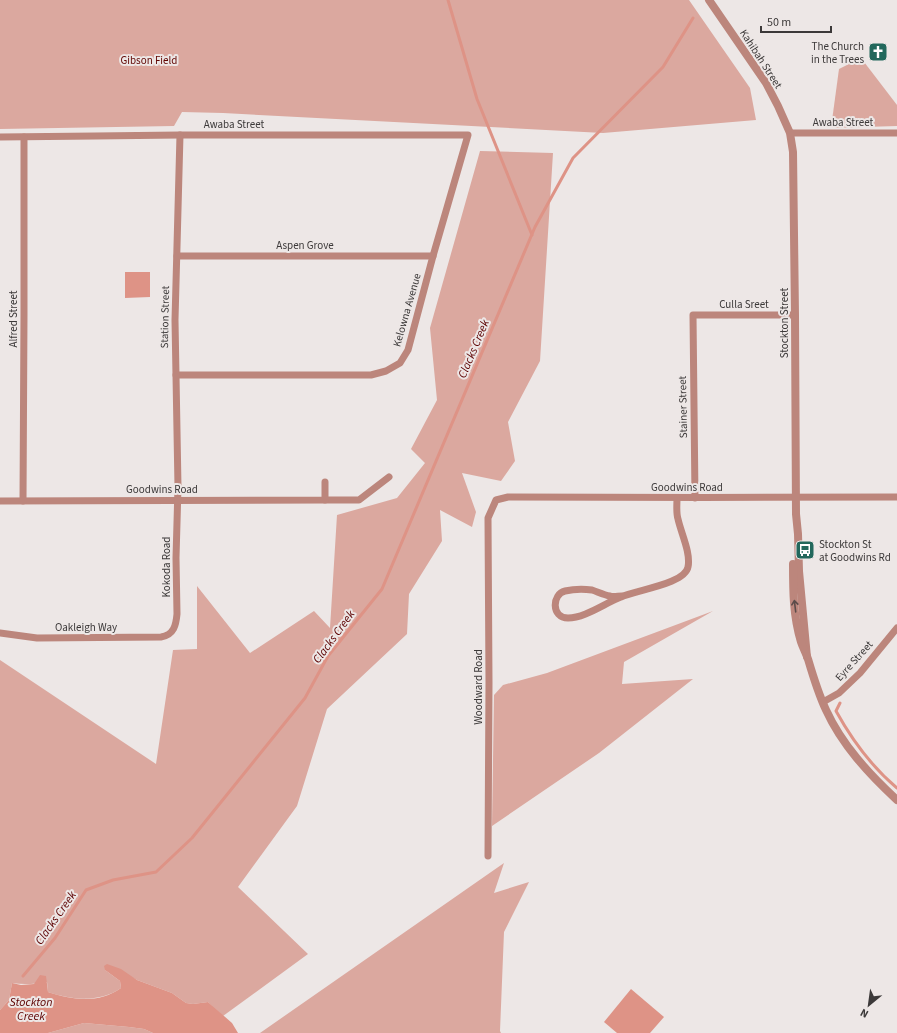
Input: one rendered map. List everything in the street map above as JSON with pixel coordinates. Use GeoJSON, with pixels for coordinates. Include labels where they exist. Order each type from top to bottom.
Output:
{"type":"FeatureCollection","features":[{"type":"Feature","properties":{"kind":"street","name":"Kahibah Street"},"geometry":{"type":"LineString","coordinates":[[709,0],[766,83],[790,133]]}},
{"type":"Feature","properties":{"kind":"street","name":"Awaba Street"},"geometry":{"type":"LineString","coordinates":[[790,133],[897,133]]}},
{"type":"Feature","properties":{"kind":"street","name":"Stockton Street"},"geometry":{"type":"LineString","coordinates":[[790,133],[794,172],[796,514],[799,571],[807,657],[814,679],[833,724],[863,766],[897,800]]}},
{"type":"Feature","properties":{"kind":"street","name":"Awaba Street"},"geometry":{"type":"LineString","coordinates":[[0,137],[180,135],[468,135]]}},
{"type":"Feature","properties":{"kind":"street","name":"Station Street"},"geometry":{"type":"LineString","coordinates":[[178,500],[175,320],[180,135]]}},
{"type":"Feature","properties":{"kind":"street","name":"Kelowna Avenue"},"geometry":{"type":"LineString","coordinates":[[176,375],[371,375],[386,371],[400,363],[408,350],[468,135]]}},
{"type":"Feature","properties":{"kind":"street","name":"Alfred Street"},"geometry":{"type":"LineString","coordinates":[[23,501],[24,137]]}},
{"type":"Feature","properties":{"kind":"street","name":"Aspen Grove"},"geometry":{"type":"LineString","coordinates":[[177,256],[433,256]]}},
{"type":"Feature","properties":{"kind":"street","name":"Culla Sreet"},"geometry":{"type":"LineString","coordinates":[[694,316],[795,315]]}},
{"type":"Feature","properties":{"kind":"street","name":"Stainer Street"},"geometry":{"type":"LineString","coordinates":[[694,316],[695,498]]}},
{"type":"Feature","properties":{"kind":"street","name":"Goodwins Road"},"geometry":{"type":"LineString","coordinates":[[0,501],[359,500],[388,477]]}},
{"type":"Feature","properties":{"kind":"street"},"geometry":{"type":"LineString","coordinates":[[325,482],[325,500]]}},
{"type":"Feature","properties":{"kind":"street","name":"Goodwins Road"},"geometry":{"type":"LineString","coordinates":[[488,518],[496,500],[508,497],[897,497]]}},
{"type":"Feature","properties":{"kind":"street"},"geometry":{"type":"LineString","coordinates":[[622,596],[610,596],[592,590],[570,590],[562,592],[557,597],[555,605],[556,611],[559,616],[571,618],[594,610],[622,596],[669,583],[684,575],[688,568],[688,557],[678,519],[677,498]]}},
{"type":"Feature","properties":{"kind":"street","name":"Kokoda Road"},"geometry":{"type":"LineString","coordinates":[[171,633],[175,628],[177,614],[176,558],[178,500]]}},
{"type":"Feature","properties":{"kind":"street","name":"Woodward Road"},"geometry":{"type":"LineString","coordinates":[[488,518],[488,856]]}},
{"type":"Feature","properties":{"kind":"street","name":"Eyre Street"},"geometry":{"type":"LineString","coordinates":[[823,702],[839,693],[860,673],[897,628]]}},
{"type":"Feature","properties":{"kind":"street","name":"Oakleigh Way"},"geometry":{"type":"LineString","coordinates":[[0,633],[45,638],[165,637],[171,633]]}},
{"type":"Feature","properties":{"kind":"green space","name":"Gibson Field"},"geometry":{"type":"Polygon","coordinates":[[[0,0],[689,0],[750,88],[756,120],[603,133],[182,112],[174,126],[0,129],[0,0]]]}},
{"type":"Feature","properties":{"kind":"green space"},"geometry":{"type":"Polygon","coordinates":[[[861,58],[897,105],[897,126],[831,128],[839,69],[861,58]]]}},
{"type":"Feature","properties":{"kind":"green space"},"geometry":{"type":"Polygon","coordinates":[[[480,151],[553,153],[540,361],[508,422],[515,461],[501,481],[462,473],[476,512],[472,527],[440,510],[442,541],[409,594],[407,634],[327,709],[297,806],[238,887],[308,954],[223,1016],[208,1002],[193,1004],[186,1003],[172,993],[129,976],[105,970],[120,981],[121,988],[113,993],[85,999],[66,997],[48,992],[47,982],[30,984],[12,983],[9,1000],[0,1010],[0,660],[156,764],[173,650],[197,649],[197,586],[250,653],[314,611],[330,628],[337,515],[397,498],[425,463],[411,449],[437,400],[430,328],[480,151]]]}},
{"type":"Feature","properties":{"kind":"green space"},"geometry":{"type":"Polygon","coordinates":[[[713,611],[624,662],[622,684],[693,679],[599,753],[492,826],[494,695],[503,685],[547,673],[713,611]]]}},
{"type":"Feature","properties":{"kind":"green space"},"geometry":{"type":"Polygon","coordinates":[[[504,863],[494,893],[529,882],[504,932],[501,1033],[260,1033],[504,863]]]}},
{"type":"Feature","properties":{"kind":"green space"},"geometry":{"type":"Polygon","coordinates":[[[84,1023],[144,1029],[153,1033],[48,1033],[84,1023]]]}},
{"type":"Feature","properties":{"kind":"water"},"geometry":{"type":"Polygon","coordinates":[[[125,272],[150,272],[150,297],[125,298],[125,272]]]}},
{"type":"Feature","properties":{"kind":"water","name":"Stockton Creek"},"geometry":{"type":"Polygon","coordinates":[[[107,964],[121,969],[137,980],[172,993],[186,1003],[193,1004],[208,1002],[232,1023],[238,1033],[153,1033],[144,1029],[84,1023],[48,1033],[0,1033],[0,1010],[9,1000],[12,983],[21,985],[34,984],[40,975],[46,976],[48,992],[66,997],[85,999],[95,998],[113,993],[121,988],[120,981],[105,970],[104,966],[107,964]]]}},
{"type":"Feature","properties":{"kind":"water"},"geometry":{"type":"Polygon","coordinates":[[[631,989],[664,1017],[650,1033],[617,1033],[604,1022],[631,989]]]}},
{"type":"Feature","properties":{"kind":"waterway","name":"Clacks Creek"},"geometry":{"type":"LineString","coordinates":[[448,0],[477,99],[532,235]]}},
{"type":"Feature","properties":{"kind":"waterway","name":"Clacks Creek"},"geometry":{"type":"LineString","coordinates":[[23,976],[55,938],[86,890],[113,880],[156,872],[192,838],[305,698],[328,656],[382,589],[535,227],[573,158],[663,67],[693,18]]}},
{"type":"Feature","properties":{"kind":"waterway"},"geometry":{"type":"LineString","coordinates":[[840,703],[836,711],[849,732],[871,762],[897,788]]}},
{"type":"Feature","properties":{"kind":"place","name":"The Church in the Trees"},"geometry":{"type":"Point","coordinates":[878,52]}},
{"type":"Feature","properties":{"kind":"place","name":"Stockton St at Goodwins Rd"},"geometry":{"type":"Point","coordinates":[805,550]}}]}
